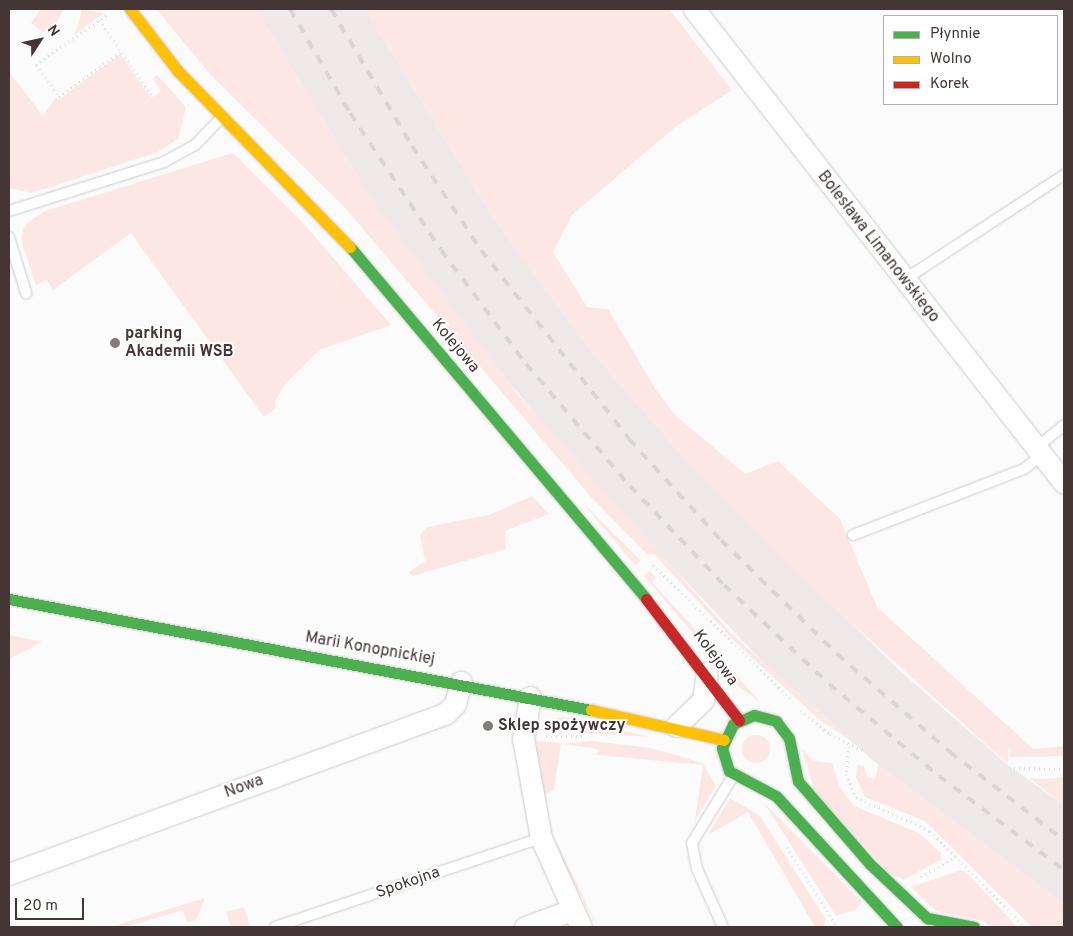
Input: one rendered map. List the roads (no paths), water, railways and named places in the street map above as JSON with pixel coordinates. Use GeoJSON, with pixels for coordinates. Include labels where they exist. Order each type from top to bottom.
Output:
{"type":"FeatureCollection","features":[{"type":"Feature","properties":{"kind":"street","name":"Kolejowa"},"geometry":{"type":"LineString","coordinates":[[130,9],[178,70],[325,218],[707,673],[739,720]]}},
{"type":"Feature","properties":{"kind":"street","name":"Bolesława Limanowskiego"},"geometry":{"type":"LineString","coordinates":[[694,9],[1064,484]]}},
{"type":"Feature","properties":{"kind":"street","name":"Marii Konopnickiej"},"geometry":{"type":"LineString","coordinates":[[9,599],[461,682],[676,726],[724,740]]}},
{"type":"Feature","properties":{"kind":"street"},"geometry":{"type":"LineString","coordinates":[[676,726],[703,700],[707,673]]}},
{"type":"Feature","properties":{"kind":"street","name":"Nowa"},"geometry":{"type":"LineString","coordinates":[[9,874],[445,714],[455,704],[461,682]]}},
{"type":"Feature","properties":{"kind":"street"},"geometry":{"type":"LineString","coordinates":[[525,927],[577,919],[541,838],[523,738],[530,697]]}},
{"type":"Feature","properties":{"kind":"street"},"geometry":{"type":"LineString","coordinates":[[897,927],[776,796],[734,775],[723,757],[724,740],[739,720],[761,716],[782,726],[804,789],[913,907],[932,920],[974,927]]}},
{"type":"Feature","properties":{"kind":"lane"},"geometry":{"type":"LineString","coordinates":[[9,211],[171,159],[195,146],[223,116]]}},
{"type":"Feature","properties":{"kind":"lane"},"geometry":{"type":"LineString","coordinates":[[904,280],[1064,175]]}},
{"type":"Feature","properties":{"kind":"lane"},"geometry":{"type":"LineString","coordinates":[[9,237],[26,293]]}},
{"type":"Feature","properties":{"kind":"lane"},"geometry":{"type":"LineString","coordinates":[[853,534],[1024,469],[1064,425]]}},
{"type":"Feature","properties":{"kind":"lane"},"geometry":{"type":"LineString","coordinates":[[723,927],[697,869],[692,843],[734,775]]}},
{"type":"Feature","properties":{"kind":"lane","name":"Spokojna"},"geometry":{"type":"LineString","coordinates":[[275,927],[541,838]]}},
{"type":"Feature","properties":{"kind":"railway"},"geometry":{"type":"LineString","coordinates":[[290,9],[350,113],[441,250],[526,364],[630,486],[724,585],[829,684],[939,776],[1064,870]]}},
{"type":"Feature","properties":{"kind":"railway"},"geometry":{"type":"LineString","coordinates":[[331,9],[412,146],[481,250],[629,439],[721,540],[837,654],[950,752],[1064,840]]}},
{"type":"Feature","properties":{"kind":"place","name":"parking Akademii WSB"},"geometry":{"type":"Point","coordinates":[115,343]}},
{"type":"Feature","properties":{"kind":"place","name":"Sklep spożywczy"},"geometry":{"type":"Point","coordinates":[488,726]}}]}
